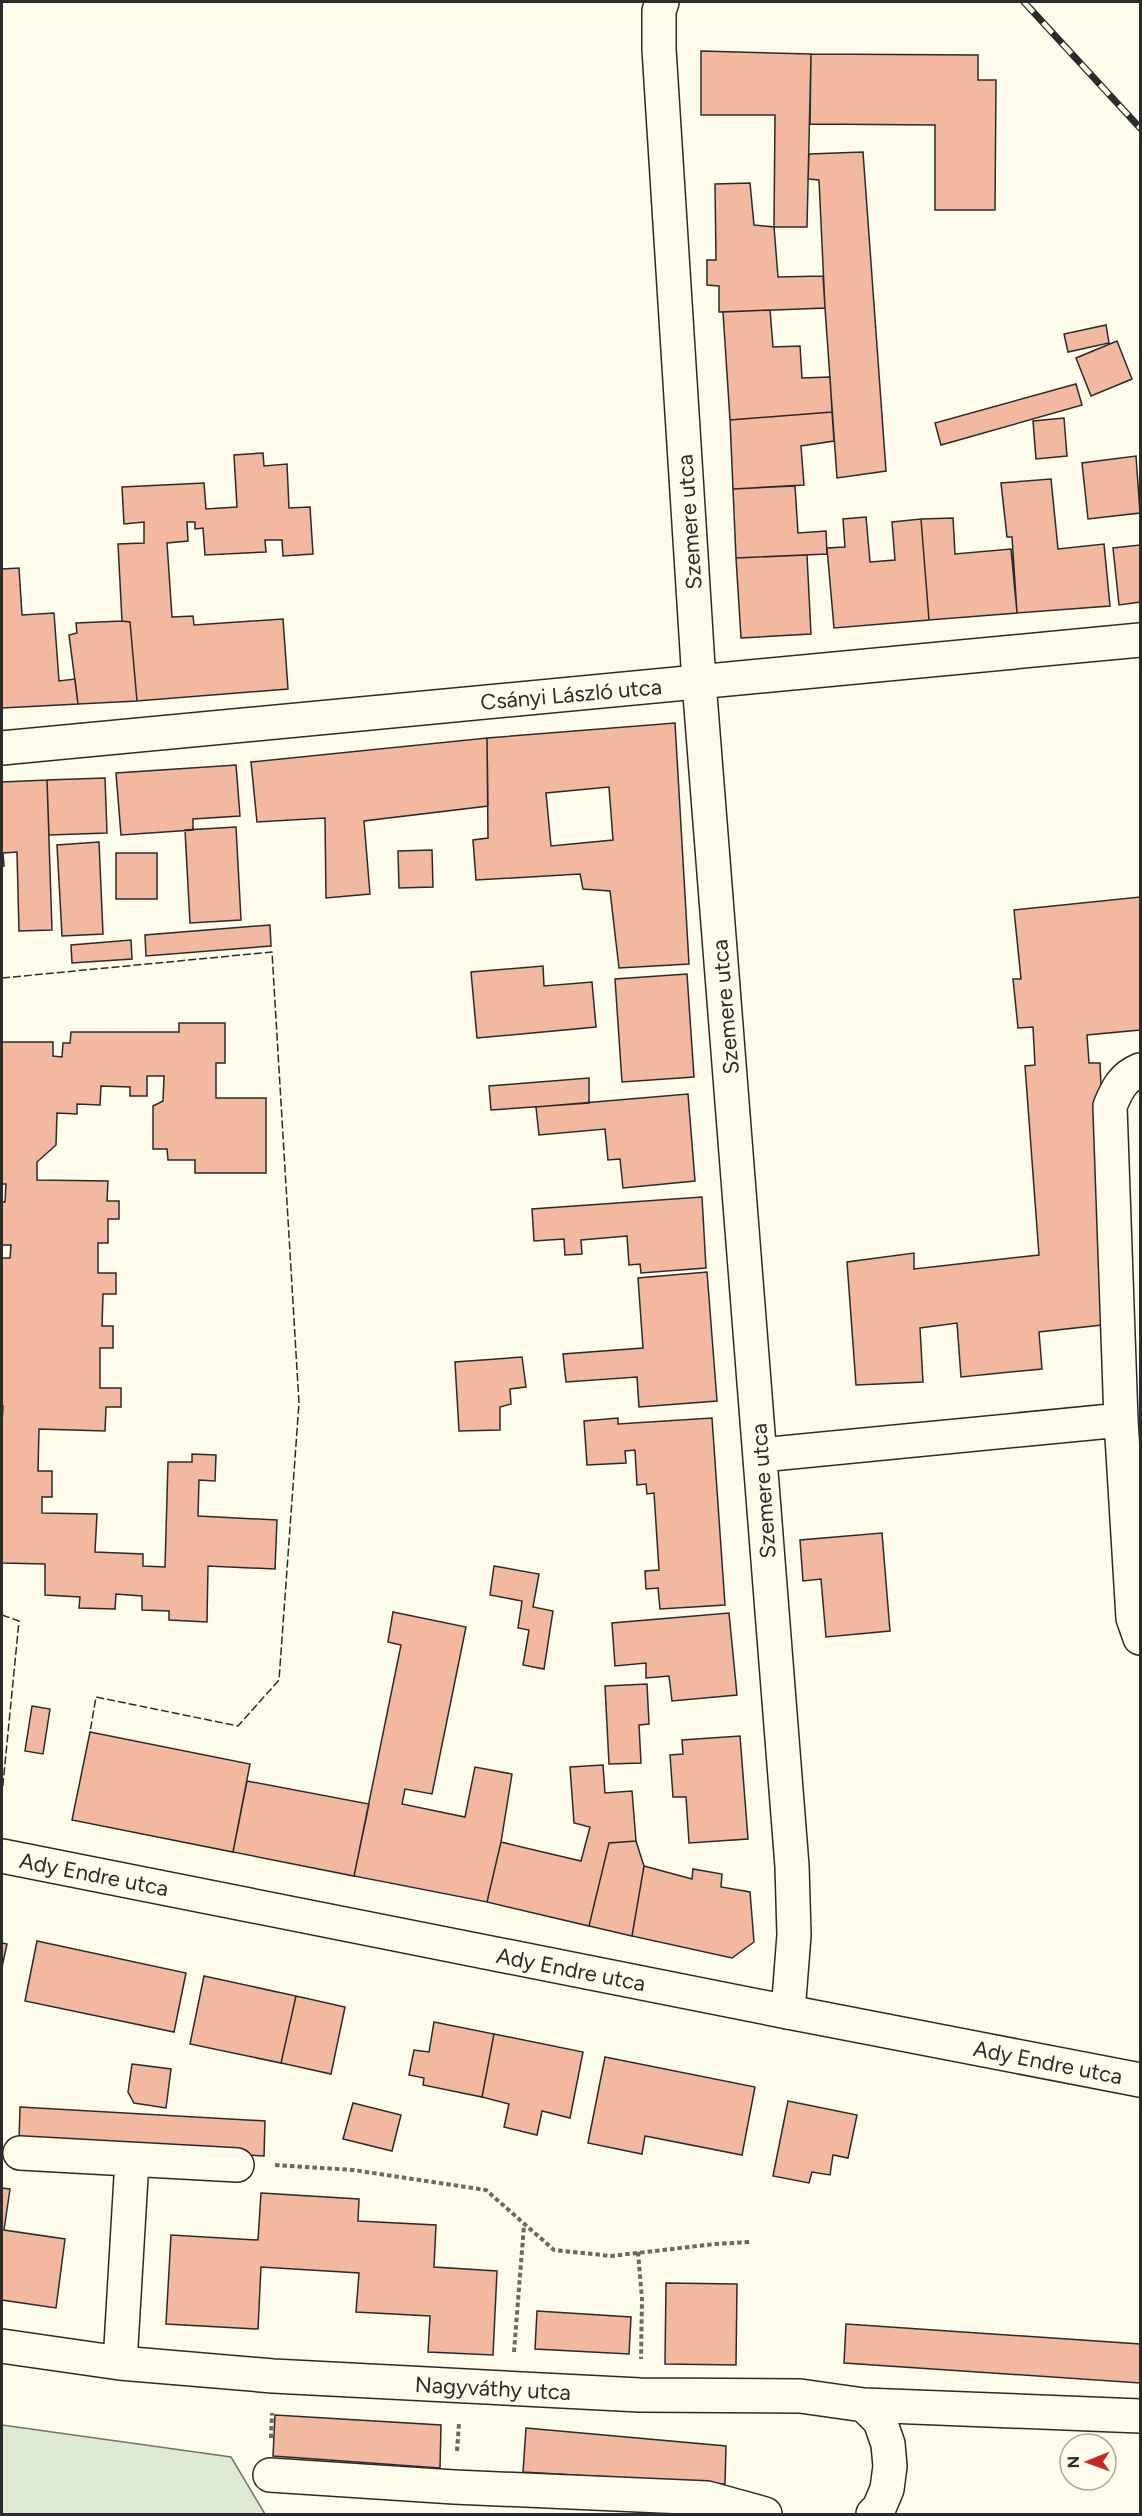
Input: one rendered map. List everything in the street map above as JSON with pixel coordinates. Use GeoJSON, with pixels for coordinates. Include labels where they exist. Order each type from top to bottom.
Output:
{"type":"FeatureCollection","features":[{"type":"Feature","properties":{"kind":"street","name":"Szemere utca"},"geometry":{"type":"LineString","coordinates":[[662,2],[659,11],[658,49],[699,682],[792,1866],[794,1935],[788,2012]]}},
{"type":"Feature","properties":{"kind":"street","name":"Csányi László utca"},"geometry":{"type":"LineString","coordinates":[[2,748],[1140,640]]}},
{"type":"Feature","properties":{"kind":"street"},"geometry":{"type":"LineString","coordinates":[[1140,1070],[1128,1075],[1116,1090],[1110,1106],[1121,1420],[1133,1618],[1140,1638]]}},
{"type":"Feature","properties":{"kind":"street"},"geometry":{"type":"LineString","coordinates":[[761,1455],[1121,1420]]}},
{"type":"Feature","properties":{"kind":"street","name":"Ady Endre utca"},"geometry":{"type":"LineString","coordinates":[[2,1856],[1140,2080]]}},
{"type":"Feature","properties":{"kind":"street"},"geometry":{"type":"LineString","coordinates":[[20,2153],[250,2164]]}},
{"type":"Feature","properties":{"kind":"street"},"geometry":{"type":"LineString","coordinates":[[120,2363],[132,2160]]}},
{"type":"Feature","properties":{"kind":"street","name":"Nagyváthy utca"},"geometry":{"type":"LineString","coordinates":[[2,2346],[120,2363],[273,2376],[640,2395],[800,2396],[864,2405],[1140,2416]]}},
{"type":"Feature","properties":{"kind":"street"},"geometry":{"type":"LineString","coordinates":[[864,2405],[880,2421],[888,2444],[890,2466],[887,2489],[879,2508],[873,2514]]}},
{"type":"Feature","properties":{"kind":"street"},"geometry":{"type":"LineString","coordinates":[[270,2475],[454,2487],[707,2498],[765,2514]]}},
{"type":"Feature","properties":{"kind":"path"},"geometry":{"type":"LineString","coordinates":[[250,2164],[353,2170],[486,2190],[554,2250],[611,2256],[751,2242]]}},
{"type":"Feature","properties":{"kind":"path"},"geometry":{"type":"LineString","coordinates":[[512,2389],[524,2224]]}},
{"type":"Feature","properties":{"kind":"path"},"geometry":{"type":"LineString","coordinates":[[638,2252],[642,2299],[640,2395]]}},
{"type":"Feature","properties":{"kind":"path"},"geometry":{"type":"LineString","coordinates":[[270,2475],[273,2376]]}},
{"type":"Feature","properties":{"kind":"path"},"geometry":{"type":"LineString","coordinates":[[454,2487],[462,2386]]}},
{"type":"Feature","properties":{"kind":"green space"},"geometry":{"type":"Polygon","coordinates":[[[2,2425],[231,2457],[265,2514],[2,2514],[2,2425]]]}},
{"type":"Feature","properties":{"kind":"building"},"geometry":{"type":"Polygon","coordinates":[[[701,51],[811,54],[807,227],[774,227],[775,115],[701,115],[701,51]]]}},
{"type":"Feature","properties":{"kind":"building"},"geometry":{"type":"Polygon","coordinates":[[[811,54],[978,55],[978,80],[996,80],[995,210],[935,210],[935,125],[810,124],[811,54]]]}},
{"type":"Feature","properties":{"kind":"building"},"geometry":{"type":"Polygon","coordinates":[[[863,152],[886,471],[837,478],[819,180],[808,179],[809,154],[863,152]]]}},
{"type":"Feature","properties":{"kind":"building"},"geometry":{"type":"Polygon","coordinates":[[[750,183],[754,225],[774,227],[778,277],[823,276],[825,308],[719,312],[719,286],[707,285],[707,260],[716,260],[715,184],[750,183]]]}},
{"type":"Feature","properties":{"kind":"building"},"geometry":{"type":"Polygon","coordinates":[[[770,310],[773,347],[800,346],[802,378],[830,377],[832,412],[730,420],[723,312],[770,310]]]}},
{"type":"Feature","properties":{"kind":"building"},"geometry":{"type":"Polygon","coordinates":[[[1106,325],[1109,343],[1068,352],[1064,334],[1106,325]]]}},
{"type":"Feature","properties":{"kind":"building"},"geometry":{"type":"Polygon","coordinates":[[[1117,341],[1132,379],[1091,396],[1076,358],[1117,341]]]}},
{"type":"Feature","properties":{"kind":"building"},"geometry":{"type":"Polygon","coordinates":[[[1076,384],[1082,405],[941,445],[935,423],[1076,384]]]}},
{"type":"Feature","properties":{"kind":"building"},"geometry":{"type":"Polygon","coordinates":[[[832,412],[834,441],[801,446],[804,485],[733,489],[730,420],[832,412]]]}},
{"type":"Feature","properties":{"kind":"building"},"geometry":{"type":"Polygon","coordinates":[[[1064,418],[1067,456],[1036,459],[1033,421],[1064,418]]]}},
{"type":"Feature","properties":{"kind":"building"},"geometry":{"type":"Polygon","coordinates":[[[263,453],[264,466],[287,464],[289,508],[310,507],[313,554],[283,556],[282,540],[265,540],[266,552],[205,555],[203,528],[195,529],[195,522],[187,522],[188,541],[167,543],[172,617],[193,616],[194,625],[283,619],[288,689],[137,701],[130,622],[122,621],[118,544],[144,543],[144,522],[124,524],[122,487],[204,483],[206,509],[237,507],[234,455],[263,453]]]}},
{"type":"Feature","properties":{"kind":"building"},"geometry":{"type":"Polygon","coordinates":[[[1136,456],[1140,513],[1088,519],[1082,463],[1136,456]]]}},
{"type":"Feature","properties":{"kind":"building"},"geometry":{"type":"Polygon","coordinates":[[[1051,479],[1058,549],[1104,544],[1110,606],[1017,613],[1012,537],[1007,537],[1001,483],[1051,479]]]}},
{"type":"Feature","properties":{"kind":"building"},"geometry":{"type":"Polygon","coordinates":[[[795,486],[798,533],[826,531],[827,554],[736,558],[733,489],[795,486]]]}},
{"type":"Feature","properties":{"kind":"building"},"geometry":{"type":"Polygon","coordinates":[[[866,517],[870,562],[895,560],[892,522],[921,519],[929,620],[834,628],[827,548],[845,547],[843,519],[866,517]]]}},
{"type":"Feature","properties":{"kind":"building"},"geometry":{"type":"Polygon","coordinates":[[[953,518],[955,554],[1011,549],[1017,613],[929,620],[921,519],[953,518]]]}},
{"type":"Feature","properties":{"kind":"building"},"geometry":{"type":"Polygon","coordinates":[[[1140,545],[1140,602],[1119,605],[1113,548],[1140,545]]]}},
{"type":"Feature","properties":{"kind":"building"},"geometry":{"type":"Polygon","coordinates":[[[807,555],[811,634],[741,638],[736,558],[807,555]]]}},
{"type":"Feature","properties":{"kind":"building"},"geometry":{"type":"Polygon","coordinates":[[[19,568],[22,615],[54,613],[59,681],[75,679],[78,704],[2,708],[2,569],[19,568]]]}},
{"type":"Feature","properties":{"kind":"building"},"geometry":{"type":"Polygon","coordinates":[[[130,622],[137,701],[78,704],[69,635],[77,633],[76,623],[130,622]]]}},
{"type":"Feature","properties":{"kind":"building"},"geometry":{"type":"Polygon","coordinates":[[[675,723],[689,964],[619,968],[610,891],[583,889],[580,874],[476,880],[473,840],[488,838],[487,738],[675,723]],[[609,787],[546,793],[551,846],[613,840],[609,787]]]}},
{"type":"Feature","properties":{"kind":"building"},"geometry":{"type":"Polygon","coordinates":[[[487,738],[488,806],[364,821],[370,894],[326,898],[325,818],[257,822],[251,762],[487,738]]]}},
{"type":"Feature","properties":{"kind":"building"},"geometry":{"type":"Polygon","coordinates":[[[236,765],[240,816],[193,819],[193,830],[121,835],[116,773],[236,765]]]}},
{"type":"Feature","properties":{"kind":"building"},"geometry":{"type":"Polygon","coordinates":[[[105,778],[107,833],[49,835],[47,780],[105,778]]]}},
{"type":"Feature","properties":{"kind":"building"},"geometry":{"type":"Polygon","coordinates":[[[47,780],[52,930],[19,931],[17,852],[3,853],[4,866],[2,866],[2,782],[47,780]]]}},
{"type":"Feature","properties":{"kind":"building"},"geometry":{"type":"Polygon","coordinates":[[[236,827],[241,920],[190,923],[185,830],[236,827]]]}},
{"type":"Feature","properties":{"kind":"building"},"geometry":{"type":"Polygon","coordinates":[[[99,842],[103,934],[62,936],[57,845],[99,842]]]}},
{"type":"Feature","properties":{"kind":"building"},"geometry":{"type":"Polygon","coordinates":[[[432,850],[433,887],[399,888],[398,851],[432,850]]]}},
{"type":"Feature","properties":{"kind":"building"},"geometry":{"type":"Polygon","coordinates":[[[116,853],[157,853],[157,899],[116,899],[116,853]]]}},
{"type":"Feature","properties":{"kind":"building"},"geometry":{"type":"Polygon","coordinates":[[[1140,897],[1140,1030],[1087,1035],[1089,1063],[1100,1063],[1111,1324],[1039,1332],[1042,1369],[961,1377],[957,1323],[920,1328],[923,1382],[856,1385],[847,1262],[914,1253],[914,1269],[1039,1255],[1025,1066],[1035,1065],[1033,1027],[1018,1028],[1013,979],[1021,979],[1014,910],[1140,897]]]}},
{"type":"Feature","properties":{"kind":"building"},"geometry":{"type":"Polygon","coordinates":[[[270,925],[271,946],[146,956],[145,935],[270,925]]]}},
{"type":"Feature","properties":{"kind":"building"},"geometry":{"type":"Polygon","coordinates":[[[131,940],[132,959],[72,963],[71,945],[131,940]]]}},
{"type":"Feature","properties":{"kind":"building"},"geometry":{"type":"Polygon","coordinates":[[[543,966],[544,986],[592,982],[596,1027],[477,1038],[471,972],[543,966]]]}},
{"type":"Feature","properties":{"kind":"building"},"geometry":{"type":"Polygon","coordinates":[[[687,974],[694,1077],[622,1082],[615,979],[687,974]]]}},
{"type":"Feature","properties":{"kind":"building"},"geometry":{"type":"Polygon","coordinates":[[[179,1023],[225,1023],[225,1063],[216,1063],[216,1098],[266,1098],[266,1173],[195,1173],[195,1160],[168,1160],[167,1149],[153,1149],[153,1106],[163,1101],[164,1076],[147,1076],[147,1096],[130,1096],[130,1087],[101,1086],[100,1105],[77,1104],[77,1114],[57,1113],[56,1145],[37,1162],[37,1180],[108,1181],[107,1201],[119,1201],[119,1219],[108,1219],[108,1243],[98,1243],[98,1273],[116,1273],[116,1294],[103,1294],[102,1326],[113,1326],[113,1348],[100,1348],[100,1388],[121,1388],[121,1407],[106,1407],[105,1431],[39,1429],[38,1471],[52,1471],[52,1497],[42,1497],[42,1513],[97,1514],[95,1552],[143,1554],[143,1566],[165,1567],[168,1462],[192,1462],[192,1454],[216,1455],[215,1481],[199,1480],[198,1516],[277,1520],[275,1569],[208,1566],[207,1622],[169,1620],[169,1611],[142,1610],[142,1596],[116,1594],[115,1609],[79,1608],[80,1597],[45,1595],[45,1564],[2,1563],[2,1258],[10,1258],[11,1245],[2,1245],[2,1202],[5,1202],[6,1184],[2,1184],[2,1042],[53,1042],[53,1056],[62,1057],[63,1043],[70,1043],[71,1032],[179,1032],[179,1023]]]}},
{"type":"Feature","properties":{"kind":"building"},"geometry":{"type":"Polygon","coordinates":[[[589,1078],[589,1103],[491,1110],[489,1086],[589,1078]]]}},
{"type":"Feature","properties":{"kind":"building"},"geometry":{"type":"Polygon","coordinates":[[[688,1094],[695,1181],[623,1188],[620,1159],[608,1160],[605,1129],[539,1135],[536,1107],[688,1094]]]}},
{"type":"Feature","properties":{"kind":"building"},"geometry":{"type":"Polygon","coordinates":[[[702,1197],[706,1268],[641,1273],[640,1264],[629,1265],[627,1236],[581,1240],[582,1254],[565,1255],[564,1239],[534,1241],[532,1209],[702,1197]]]}},
{"type":"Feature","properties":{"kind":"building"},"geometry":{"type":"Polygon","coordinates":[[[707,1272],[717,1401],[639,1407],[637,1377],[566,1382],[563,1354],[643,1348],[638,1278],[707,1272]]]}},
{"type":"Feature","properties":{"kind":"building"},"geometry":{"type":"Polygon","coordinates":[[[522,1357],[526,1387],[510,1389],[511,1404],[500,1407],[500,1430],[459,1431],[455,1362],[522,1357]]]}},
{"type":"Feature","properties":{"kind":"building"},"geometry":{"type":"Polygon","coordinates":[[[618,1418],[618,1424],[712,1418],[725,1605],[660,1609],[658,1588],[646,1589],[645,1571],[659,1570],[654,1493],[647,1494],[646,1484],[637,1485],[635,1450],[625,1451],[626,1463],[587,1465],[584,1421],[618,1418]]]}},
{"type":"Feature","properties":{"kind":"building"},"geometry":{"type":"Polygon","coordinates":[[[882,1533],[890,1631],[826,1637],[821,1579],[803,1581],[800,1540],[882,1533]]]}},
{"type":"Feature","properties":{"kind":"building"},"geometry":{"type":"Polygon","coordinates":[[[494,1566],[539,1574],[533,1607],[553,1611],[544,1669],[523,1665],[529,1630],[518,1628],[522,1601],[490,1595],[494,1566]]]}},
{"type":"Feature","properties":{"kind":"building"},"geometry":{"type":"Polygon","coordinates":[[[393,1612],[466,1627],[432,1794],[405,1789],[402,1804],[465,1817],[475,1767],[512,1774],[501,1842],[487,1902],[354,1876],[401,1645],[388,1642],[393,1612]]]}},
{"type":"Feature","properties":{"kind":"building"},"geometry":{"type":"Polygon","coordinates":[[[729,1613],[737,1695],[672,1701],[669,1676],[646,1678],[646,1663],[615,1666],[612,1623],[729,1613]]]}},
{"type":"Feature","properties":{"kind":"building"},"geometry":{"type":"Polygon","coordinates":[[[647,1684],[649,1724],[639,1725],[641,1763],[609,1764],[605,1686],[647,1684]]]}},
{"type":"Feature","properties":{"kind":"building"},"geometry":{"type":"Polygon","coordinates":[[[32,1706],[50,1709],[43,1754],[25,1751],[32,1706]]]}},
{"type":"Feature","properties":{"kind":"building"},"geometry":{"type":"Polygon","coordinates":[[[90,1732],[250,1764],[233,1852],[72,1820],[90,1732]]]}},
{"type":"Feature","properties":{"kind":"building"},"geometry":{"type":"Polygon","coordinates":[[[740,1736],[748,1839],[689,1843],[686,1797],[673,1797],[670,1755],[683,1754],[682,1740],[740,1736]]]}},
{"type":"Feature","properties":{"kind":"building"},"geometry":{"type":"Polygon","coordinates":[[[603,1765],[605,1793],[632,1791],[636,1841],[609,1843],[589,1926],[487,1902],[501,1842],[581,1861],[590,1827],[574,1823],[570,1767],[603,1765]]]}},
{"type":"Feature","properties":{"kind":"building"},"geometry":{"type":"Polygon","coordinates":[[[247,1781],[369,1804],[354,1876],[233,1852],[247,1781]]]}},
{"type":"Feature","properties":{"kind":"building"},"geometry":{"type":"Polygon","coordinates":[[[636,1841],[644,1866],[632,1936],[589,1926],[609,1843],[636,1841]]]}},
{"type":"Feature","properties":{"kind":"building"},"geometry":{"type":"Polygon","coordinates":[[[644,1866],[692,1879],[693,1869],[722,1874],[721,1887],[750,1892],[754,1942],[732,1958],[632,1936],[644,1866]]]}},
{"type":"Feature","properties":{"kind":"building"},"geometry":{"type":"Polygon","coordinates":[[[37,1941],[186,1973],[174,2032],[25,2001],[37,1941]]]}},
{"type":"Feature","properties":{"kind":"building"},"geometry":{"type":"Polygon","coordinates":[[[2,1943],[7,1944],[2,1967],[2,1943]]]}},
{"type":"Feature","properties":{"kind":"building"},"geometry":{"type":"Polygon","coordinates":[[[204,1976],[296,1996],[281,2063],[190,2044],[204,1976]]]}},
{"type":"Feature","properties":{"kind":"building"},"geometry":{"type":"Polygon","coordinates":[[[296,1996],[345,2007],[331,2074],[281,2063],[296,1996]]]}},
{"type":"Feature","properties":{"kind":"building"},"geometry":{"type":"Polygon","coordinates":[[[434,2022],[494,2034],[482,2097],[423,2085],[424,2078],[409,2075],[414,2050],[429,2052],[434,2022]]]}},
{"type":"Feature","properties":{"kind":"building"},"geometry":{"type":"Polygon","coordinates":[[[494,2034],[583,2052],[570,2118],[542,2111],[537,2135],[504,2127],[509,2104],[482,2097],[494,2034]]]}},
{"type":"Feature","properties":{"kind":"building"},"geometry":{"type":"Polygon","coordinates":[[[605,2057],[755,2087],[742,2155],[645,2136],[642,2154],[588,2143],[605,2057]]]}},
{"type":"Feature","properties":{"kind":"building"},"geometry":{"type":"Polygon","coordinates":[[[132,2064],[171,2069],[166,2108],[134,2103],[128,2092],[132,2064]]]}},
{"type":"Feature","properties":{"kind":"building"},"geometry":{"type":"Polygon","coordinates":[[[788,2101],[857,2115],[848,2158],[833,2155],[830,2175],[812,2172],[809,2183],[773,2176],[788,2101]]]}},
{"type":"Feature","properties":{"kind":"building"},"geometry":{"type":"Polygon","coordinates":[[[353,2103],[401,2115],[392,2151],[343,2139],[353,2103]]]}},
{"type":"Feature","properties":{"kind":"building"},"geometry":{"type":"Polygon","coordinates":[[[20,2107],[265,2121],[264,2156],[19,2142],[20,2107]]]}},
{"type":"Feature","properties":{"kind":"building"},"geometry":{"type":"Polygon","coordinates":[[[2,2188],[10,2189],[4,2230],[65,2239],[56,2308],[2,2300],[2,2188]]]}},
{"type":"Feature","properties":{"kind":"building"},"geometry":{"type":"Polygon","coordinates":[[[261,2193],[359,2199],[358,2221],[436,2225],[434,2267],[497,2271],[493,2355],[428,2352],[430,2316],[356,2312],[359,2273],[261,2267],[258,2329],[166,2324],[171,2235],[258,2240],[261,2193]]]}},
{"type":"Feature","properties":{"kind":"building"},"geometry":{"type":"Polygon","coordinates":[[[666,2283],[737,2284],[736,2365],[665,2364],[666,2283]]]}},
{"type":"Feature","properties":{"kind":"building"},"geometry":{"type":"Polygon","coordinates":[[[537,2311],[631,2317],[629,2354],[535,2349],[537,2311]]]}},
{"type":"Feature","properties":{"kind":"building"},"geometry":{"type":"Polygon","coordinates":[[[846,2324],[1140,2344],[1140,2383],[844,2363],[846,2324]]]}},
{"type":"Feature","properties":{"kind":"building"},"geometry":{"type":"Polygon","coordinates":[[[275,2415],[441,2425],[440,2468],[273,2456],[275,2415]]]}},
{"type":"Feature","properties":{"kind":"building"},"geometry":{"type":"Polygon","coordinates":[[[526,2428],[726,2446],[725,2484],[523,2472],[526,2428]]]}},
{"type":"Feature","properties":{"kind":"railway"},"geometry":{"type":"LineString","coordinates":[[1024,2],[1140,128]]}},
{"type":"Feature","properties":{"kind":"fence"},"geometry":{"type":"LineString","coordinates":[[2,978],[272,952],[299,1403],[279,1680],[238,1726],[96,1697],[90,1732]]}},
{"type":"Feature","properties":{"kind":"fence"},"geometry":{"type":"LineString","coordinates":[[2,1615],[19,1621],[2,1794]]}}]}
